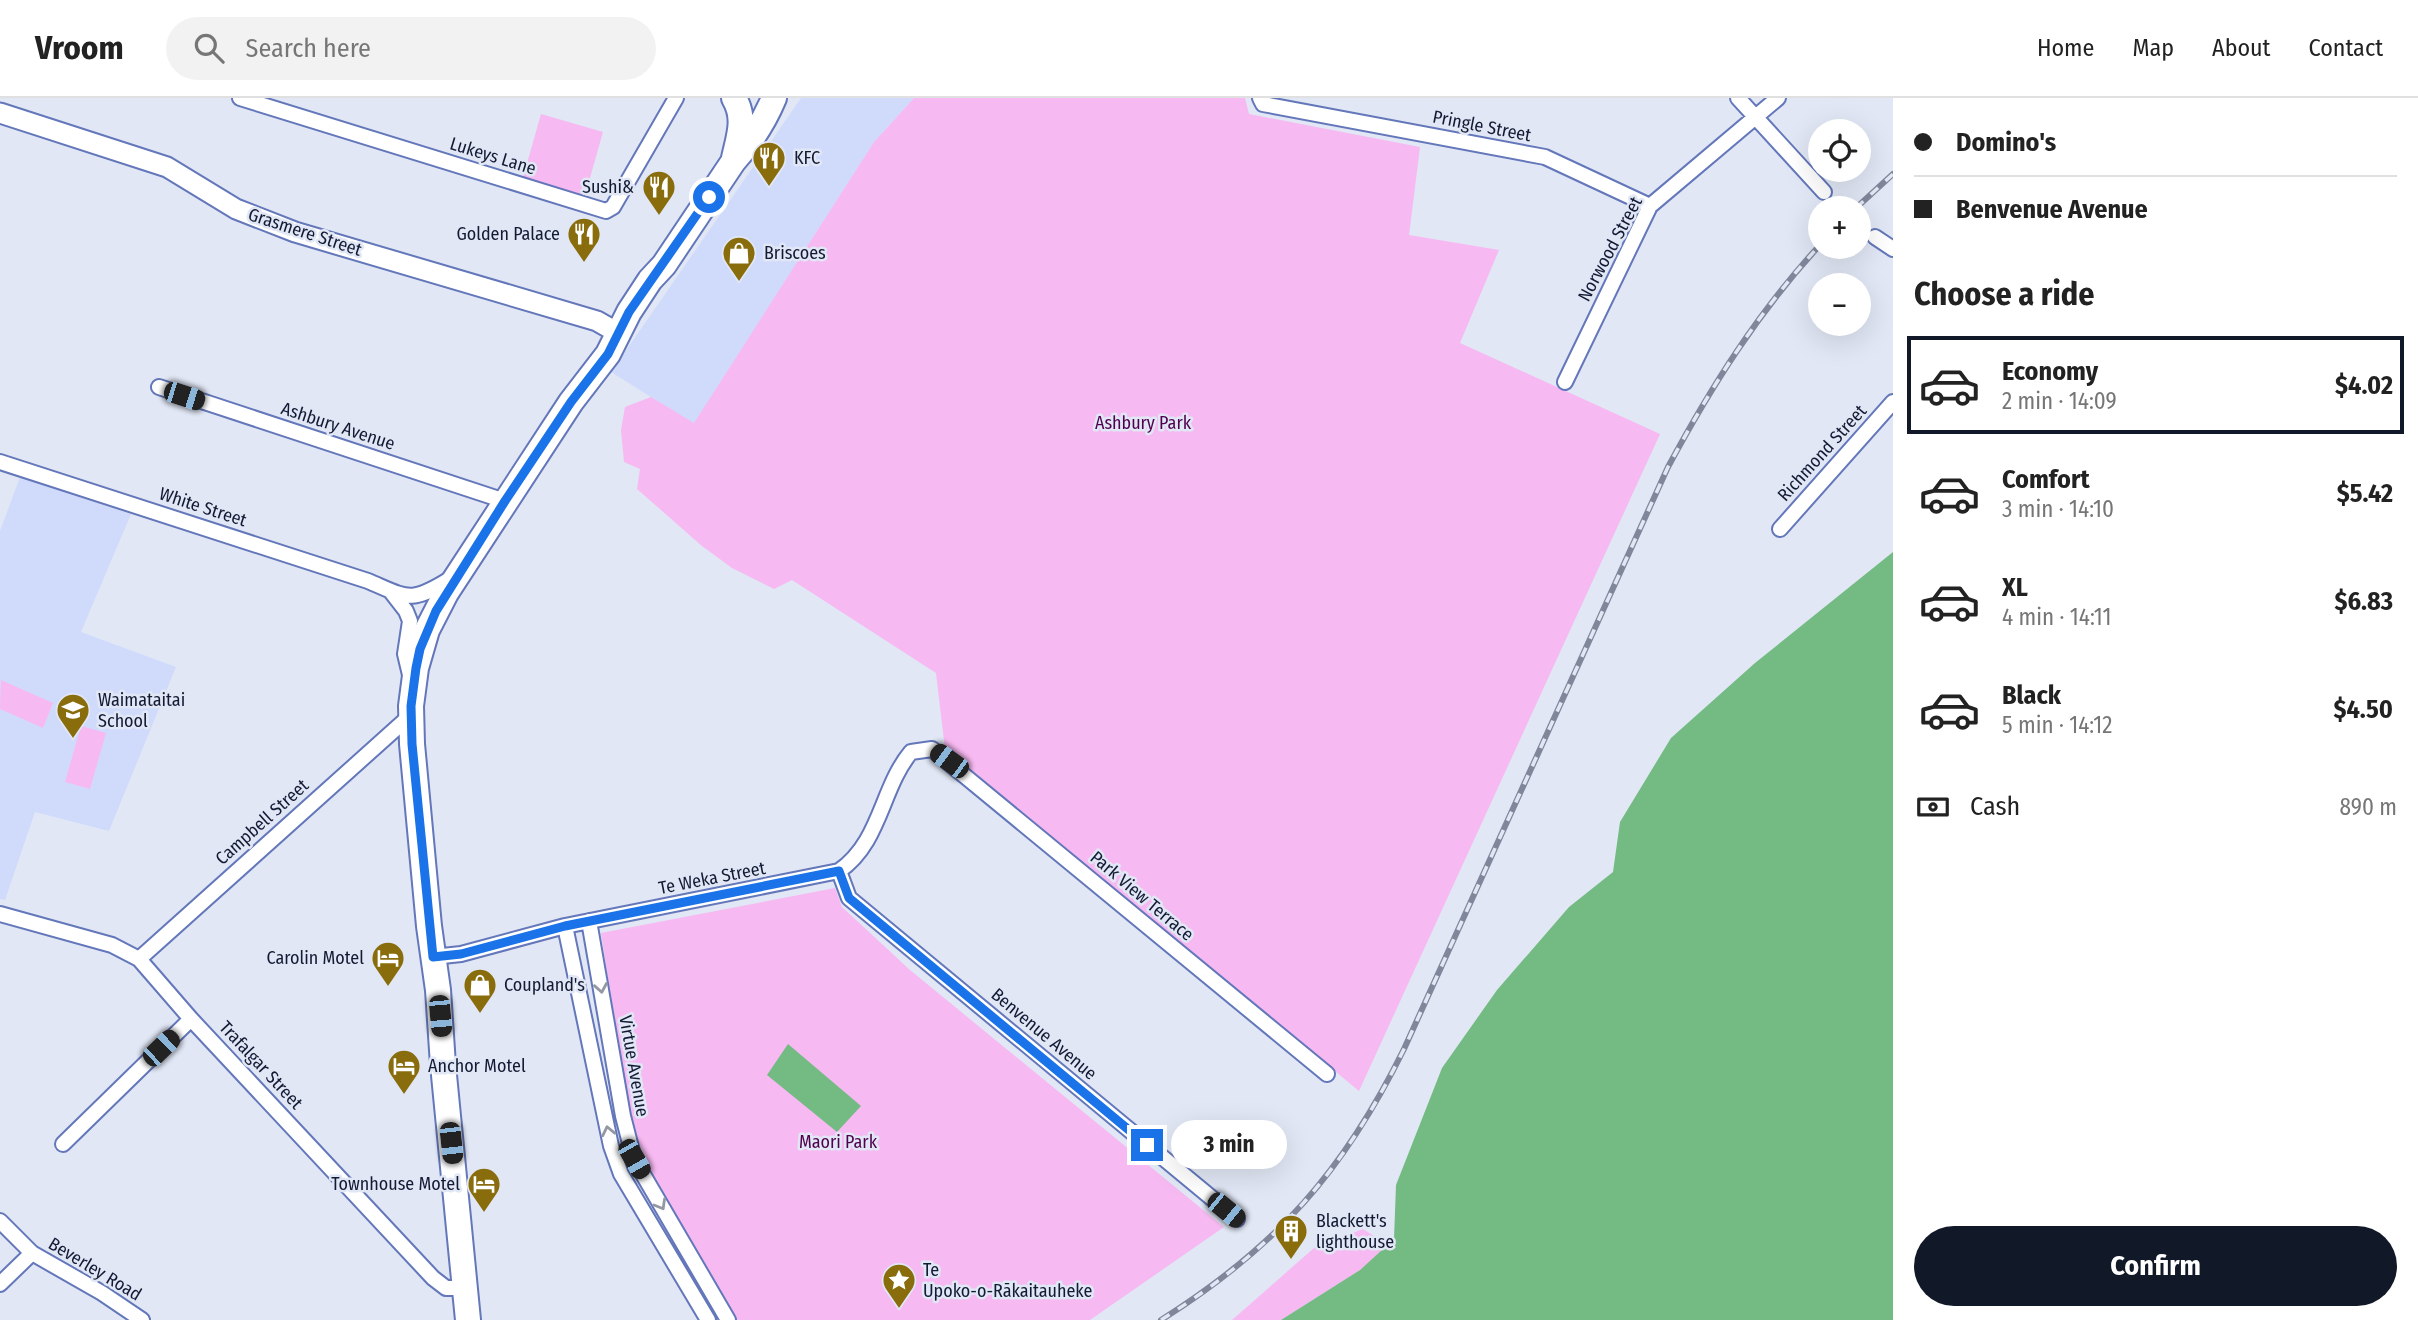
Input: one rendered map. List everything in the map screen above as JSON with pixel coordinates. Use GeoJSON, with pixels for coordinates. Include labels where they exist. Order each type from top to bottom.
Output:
{"type":"FeatureCollection","features":[{"type":"Feature","properties":{"kind":"highway"},"geometry":{"type":"LineString","coordinates":[[733,162],[740,134],[741,113],[734,98]]}},
{"type":"Feature","properties":{"kind":"highway"},"geometry":{"type":"LineString","coordinates":[[468,1320],[412,744],[411,715],[420,649],[427,630],[457,575],[571,402],[608,354],[650,280],[664,265],[745,148],[766,116],[774,98]]}},
{"type":"Feature","properties":{"kind":"street","name":"Lukeys Lane"},"geometry":{"type":"LineString","coordinates":[[240,98],[606,211],[613,206],[676,98]]}},
{"type":"Feature","properties":{"kind":"street","name":"Pringle Street"},"geometry":{"type":"LineString","coordinates":[[1260,98],[1263,104],[1545,157],[1650,206]]}},
{"type":"Feature","properties":{"kind":"street"},"geometry":{"type":"LineString","coordinates":[[1738,98],[1824,192]]}},
{"type":"Feature","properties":{"kind":"street","name":"Norwood Street"},"geometry":{"type":"LineString","coordinates":[[1564,382],[1650,206],[1778,98]]}},
{"type":"Feature","properties":{"kind":"street","name":"Grasmere Street"},"geometry":{"type":"LineString","coordinates":[[0,113],[167,167],[236,209],[295,232],[597,321],[618,333]]}},
{"type":"Feature","properties":{"kind":"street"},"geometry":{"type":"LineString","coordinates":[[1875,237],[1893,249]]}},
{"type":"Feature","properties":{"kind":"street","name":"Ashbury Avenue"},"geometry":{"type":"LineString","coordinates":[[159,387],[505,501]]}},
{"type":"Feature","properties":{"kind":"street","name":"Richmond Street"},"geometry":{"type":"LineString","coordinates":[[1780,529],[1893,402]]}},
{"type":"Feature","properties":{"kind":"street","name":"White Street"},"geometry":{"type":"LineString","coordinates":[[0,462],[368,581],[392,593],[416,596],[427,594],[457,575]]}},
{"type":"Feature","properties":{"kind":"street"},"geometry":{"type":"LineString","coordinates":[[392,593],[411,621],[405,654],[414,687]]}},
{"type":"Feature","properties":{"kind":"street","name":"Campbell Street"},"geometry":{"type":"LineString","coordinates":[[139,959],[411,715]]}},
{"type":"Feature","properties":{"kind":"street","name":"Park View Terrace"},"geometry":{"type":"LineString","coordinates":[[839,871],[853,861],[870,837],[899,767],[911,752],[932,749],[1326,1074]]}},
{"type":"Feature","properties":{"kind":"street","name":"Te Weka Street"},"geometry":{"type":"LineString","coordinates":[[433,957],[461,954],[565,926],[839,871]]}},
{"type":"Feature","properties":{"kind":"street","name":"Benvenue Avenue"},"geometry":{"type":"LineString","coordinates":[[839,871],[849,898],[1237,1219]]}},
{"type":"Feature","properties":{"kind":"street","name":"Trafalgar Street"},"geometry":{"type":"LineString","coordinates":[[0,914],[112,945],[139,959],[433,1278],[446,1288],[463,1288]]}},
{"type":"Feature","properties":{"kind":"street","name":"Virtue Avenue"},"geometry":{"type":"LineString","coordinates":[[589,921],[623,1116],[634,1159],[727,1320]]}},
{"type":"Feature","properties":{"kind":"street"},"geometry":{"type":"LineString","coordinates":[[565,926],[611,1146],[621,1174],[708,1320]]}},
{"type":"Feature","properties":{"kind":"street"},"geometry":{"type":"LineString","coordinates":[[63,1144],[191,1018]]}},
{"type":"Feature","properties":{"kind":"street","name":"Beverley Road"},"geometry":{"type":"LineString","coordinates":[[0,1221],[32,1254],[102,1293],[142,1320]]}},
{"type":"Feature","properties":{"kind":"street"},"geometry":{"type":"LineString","coordinates":[[0,1284],[32,1254]]}},
{"type":"Feature","properties":{"kind":"shaded area"},"geometry":{"type":"Polygon","coordinates":[[[801,98],[914,98],[874,142],[694,424],[611,372],[801,98]]]}},
{"type":"Feature","properties":{"kind":"shaded area","name":"Waimataitai School"},"geometry":{"type":"Polygon","coordinates":[[[20,477],[131,514],[81,632],[176,667],[109,831],[35,812],[5,900],[0,899],[0,531],[20,477]]]}},
{"type":"Feature","properties":{"kind":"shaded area"},"geometry":{"type":"Polygon","coordinates":[[[1893,552],[1893,1320],[1281,1320],[1360,1270],[1394,1239],[1396,1185],[1442,1068],[1497,990],[1569,907],[1613,872],[1620,822],[1671,738],[1755,663],[1893,552]]]}},
{"type":"Feature","properties":{"kind":"shaded area"},"geometry":{"type":"Polygon","coordinates":[[[788,1044],[861,1106],[837,1132],[767,1075],[788,1044]]]}},
{"type":"Feature","properties":{"kind":"green space","name":"Ashbury Park"},"geometry":{"type":"Polygon","coordinates":[[[914,98],[1245,98],[1249,114],[1420,147],[1409,235],[1499,250],[1460,343],[1660,434],[1359,1091],[945,749],[936,673],[792,580],[774,589],[732,568],[702,546],[637,489],[640,469],[624,462],[621,430],[625,407],[651,397],[694,423],[874,142],[914,98]]]}},
{"type":"Feature","properties":{"kind":"green space"},"geometry":{"type":"Polygon","coordinates":[[[541,114],[603,132],[584,199],[522,181],[541,114]]]}},
{"type":"Feature","properties":{"kind":"green space"},"geometry":{"type":"Polygon","coordinates":[[[1,680],[53,703],[43,728],[0,709],[1,680]]]}},
{"type":"Feature","properties":{"kind":"green space"},"geometry":{"type":"Polygon","coordinates":[[[81,726],[106,733],[90,789],[65,782],[81,726]]]}},
{"type":"Feature","properties":{"kind":"green space","name":"Maori Park"},"geometry":{"type":"Polygon","coordinates":[[[835,888],[842,907],[910,970],[1224,1227],[1090,1320],[735,1320],[658,1185],[635,1135],[626,1098],[601,933],[835,888]]]}},
{"type":"Feature","properties":{"kind":"green space"},"geometry":{"type":"Polygon","coordinates":[[[1363,1229],[1388,1245],[1360,1270],[1281,1320],[1232,1320],[1314,1248],[1363,1229]]]}},
{"type":"Feature","properties":{"kind":"railway"},"geometry":{"type":"LineString","coordinates":[[1869,196],[1893,174]]}},
{"type":"Feature","properties":{"kind":"railway"},"geometry":{"type":"LineString","coordinates":[[1161,1320],[1239,1264],[1273,1234],[1304,1203],[1357,1133],[1404,1049],[1668,467],[1737,351],[1808,258]]}},
{"type":"Feature","properties":{"kind":"place","name":"KFC"},"geometry":{"type":"Point","coordinates":[769,188]}},
{"type":"Feature","properties":{"kind":"place","name":"Sushi&"},"geometry":{"type":"Point","coordinates":[659,217]}},
{"type":"Feature","properties":{"kind":"place","name":"Golden Palace"},"geometry":{"type":"Point","coordinates":[584,264]}},
{"type":"Feature","properties":{"kind":"place","name":"Briscoes"},"geometry":{"type":"Point","coordinates":[739,283]}},
{"type":"Feature","properties":{"kind":"place","name":"Waimataitai School"},"geometry":{"type":"Point","coordinates":[73,740]}},
{"type":"Feature","properties":{"kind":"place","name":"Carolin Motel"},"geometry":{"type":"Point","coordinates":[388,988]}},
{"type":"Feature","properties":{"kind":"place","name":"Coupland's"},"geometry":{"type":"Point","coordinates":[480,1015]}},
{"type":"Feature","properties":{"kind":"place","name":"Anchor Motel"},"geometry":{"type":"Point","coordinates":[404,1096]}},
{"type":"Feature","properties":{"kind":"place","name":"Townhouse Motel"},"geometry":{"type":"Point","coordinates":[484,1214]}},
{"type":"Feature","properties":{"kind":"place","name":"Blackett's lighthouse"},"geometry":{"type":"Point","coordinates":[1291,1261]}},
{"type":"Feature","properties":{"kind":"place","name":"Te Upoko-o-Rākaitauheke"},"geometry":{"type":"Point","coordinates":[899,1310]}},
{"type":"Feature","properties":{"kind":"route"},"geometry":{"type":"LineString","coordinates":[[709,197],[664,265],[650,280],[629,312],[608,354],[571,402],[446,593],[420,649],[411,706],[412,744],[433,957],[461,954],[565,926],[839,871],[849,898],[1147,1145]]}}]}
